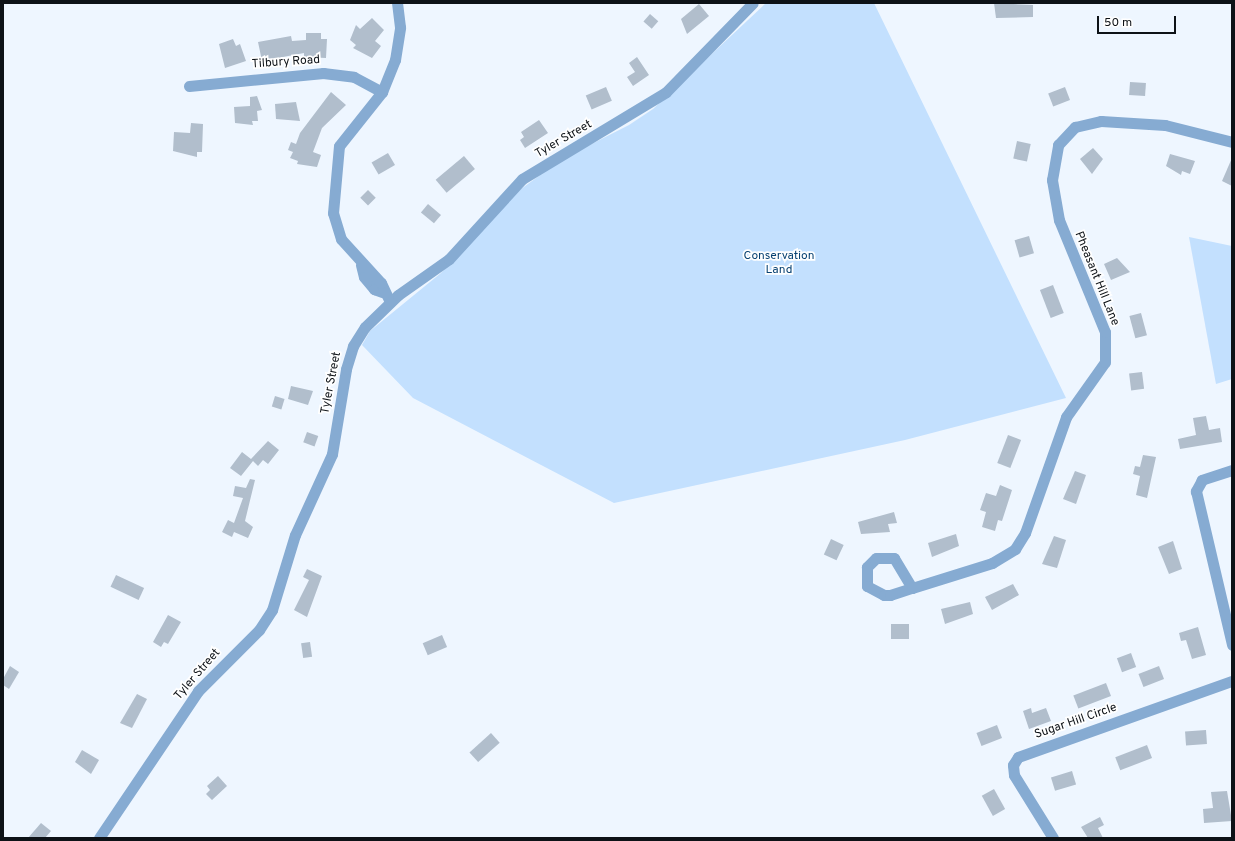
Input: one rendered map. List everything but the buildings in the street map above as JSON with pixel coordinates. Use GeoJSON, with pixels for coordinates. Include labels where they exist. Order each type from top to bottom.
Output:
{"type":"FeatureCollection","features":[{"type":"Feature","properties":{"kind":"street"},"geometry":{"type":"LineString","coordinates":[[390,302],[382,292],[374,289],[364,277],[361,265],[334,226],[334,167],[344,136],[382,92],[399,45],[397,3]]}},
{"type":"Feature","properties":{"kind":"street","name":"Tyler Street"},"geometry":{"type":"LineString","coordinates":[[99,838],[198,691],[259,630],[272,610],[295,535],[332,454],[353,346],[365,327],[390,302],[449,259],[522,179],[666,92],[753,3]]}},
{"type":"Feature","properties":{"kind":"street","name":"Tilbury Road"},"geometry":{"type":"LineString","coordinates":[[189,86],[323,73],[354,77],[382,92]]}},
{"type":"Feature","properties":{"kind":"street","name":"Pheasant Hill Lane"},"geometry":{"type":"LineString","coordinates":[[912,588],[997,562],[1015,549],[1025,533],[1066,417],[1105,362],[1104,332],[1059,220],[1052,180],[1058,145],[1075,127],[1101,121],[1165,125],[1232,142]]}},
{"type":"Feature","properties":{"kind":"street"},"geometry":{"type":"LineString","coordinates":[[1232,470],[1202,480],[1196,492],[1232,645]]}},
{"type":"Feature","properties":{"kind":"street","name":"Sugar Hill Circle"},"geometry":{"type":"LineString","coordinates":[[1053,838],[1014,775],[1013,765],[1018,756],[1232,682]]}},
{"type":"Feature","properties":{"kind":"green space","name":"Conservation Land"},"geometry":{"type":"Polygon","coordinates":[[[766,3],[874,3],[1066,398],[905,440],[614,503],[413,398],[362,345],[370,331],[441,273],[517,192],[562,159],[629,125],[653,109],[766,3]]]}},
{"type":"Feature","properties":{"kind":"green space"},"geometry":{"type":"Polygon","coordinates":[[[1189,237],[1232,246],[1232,379],[1216,384],[1189,237]]]}}]}
